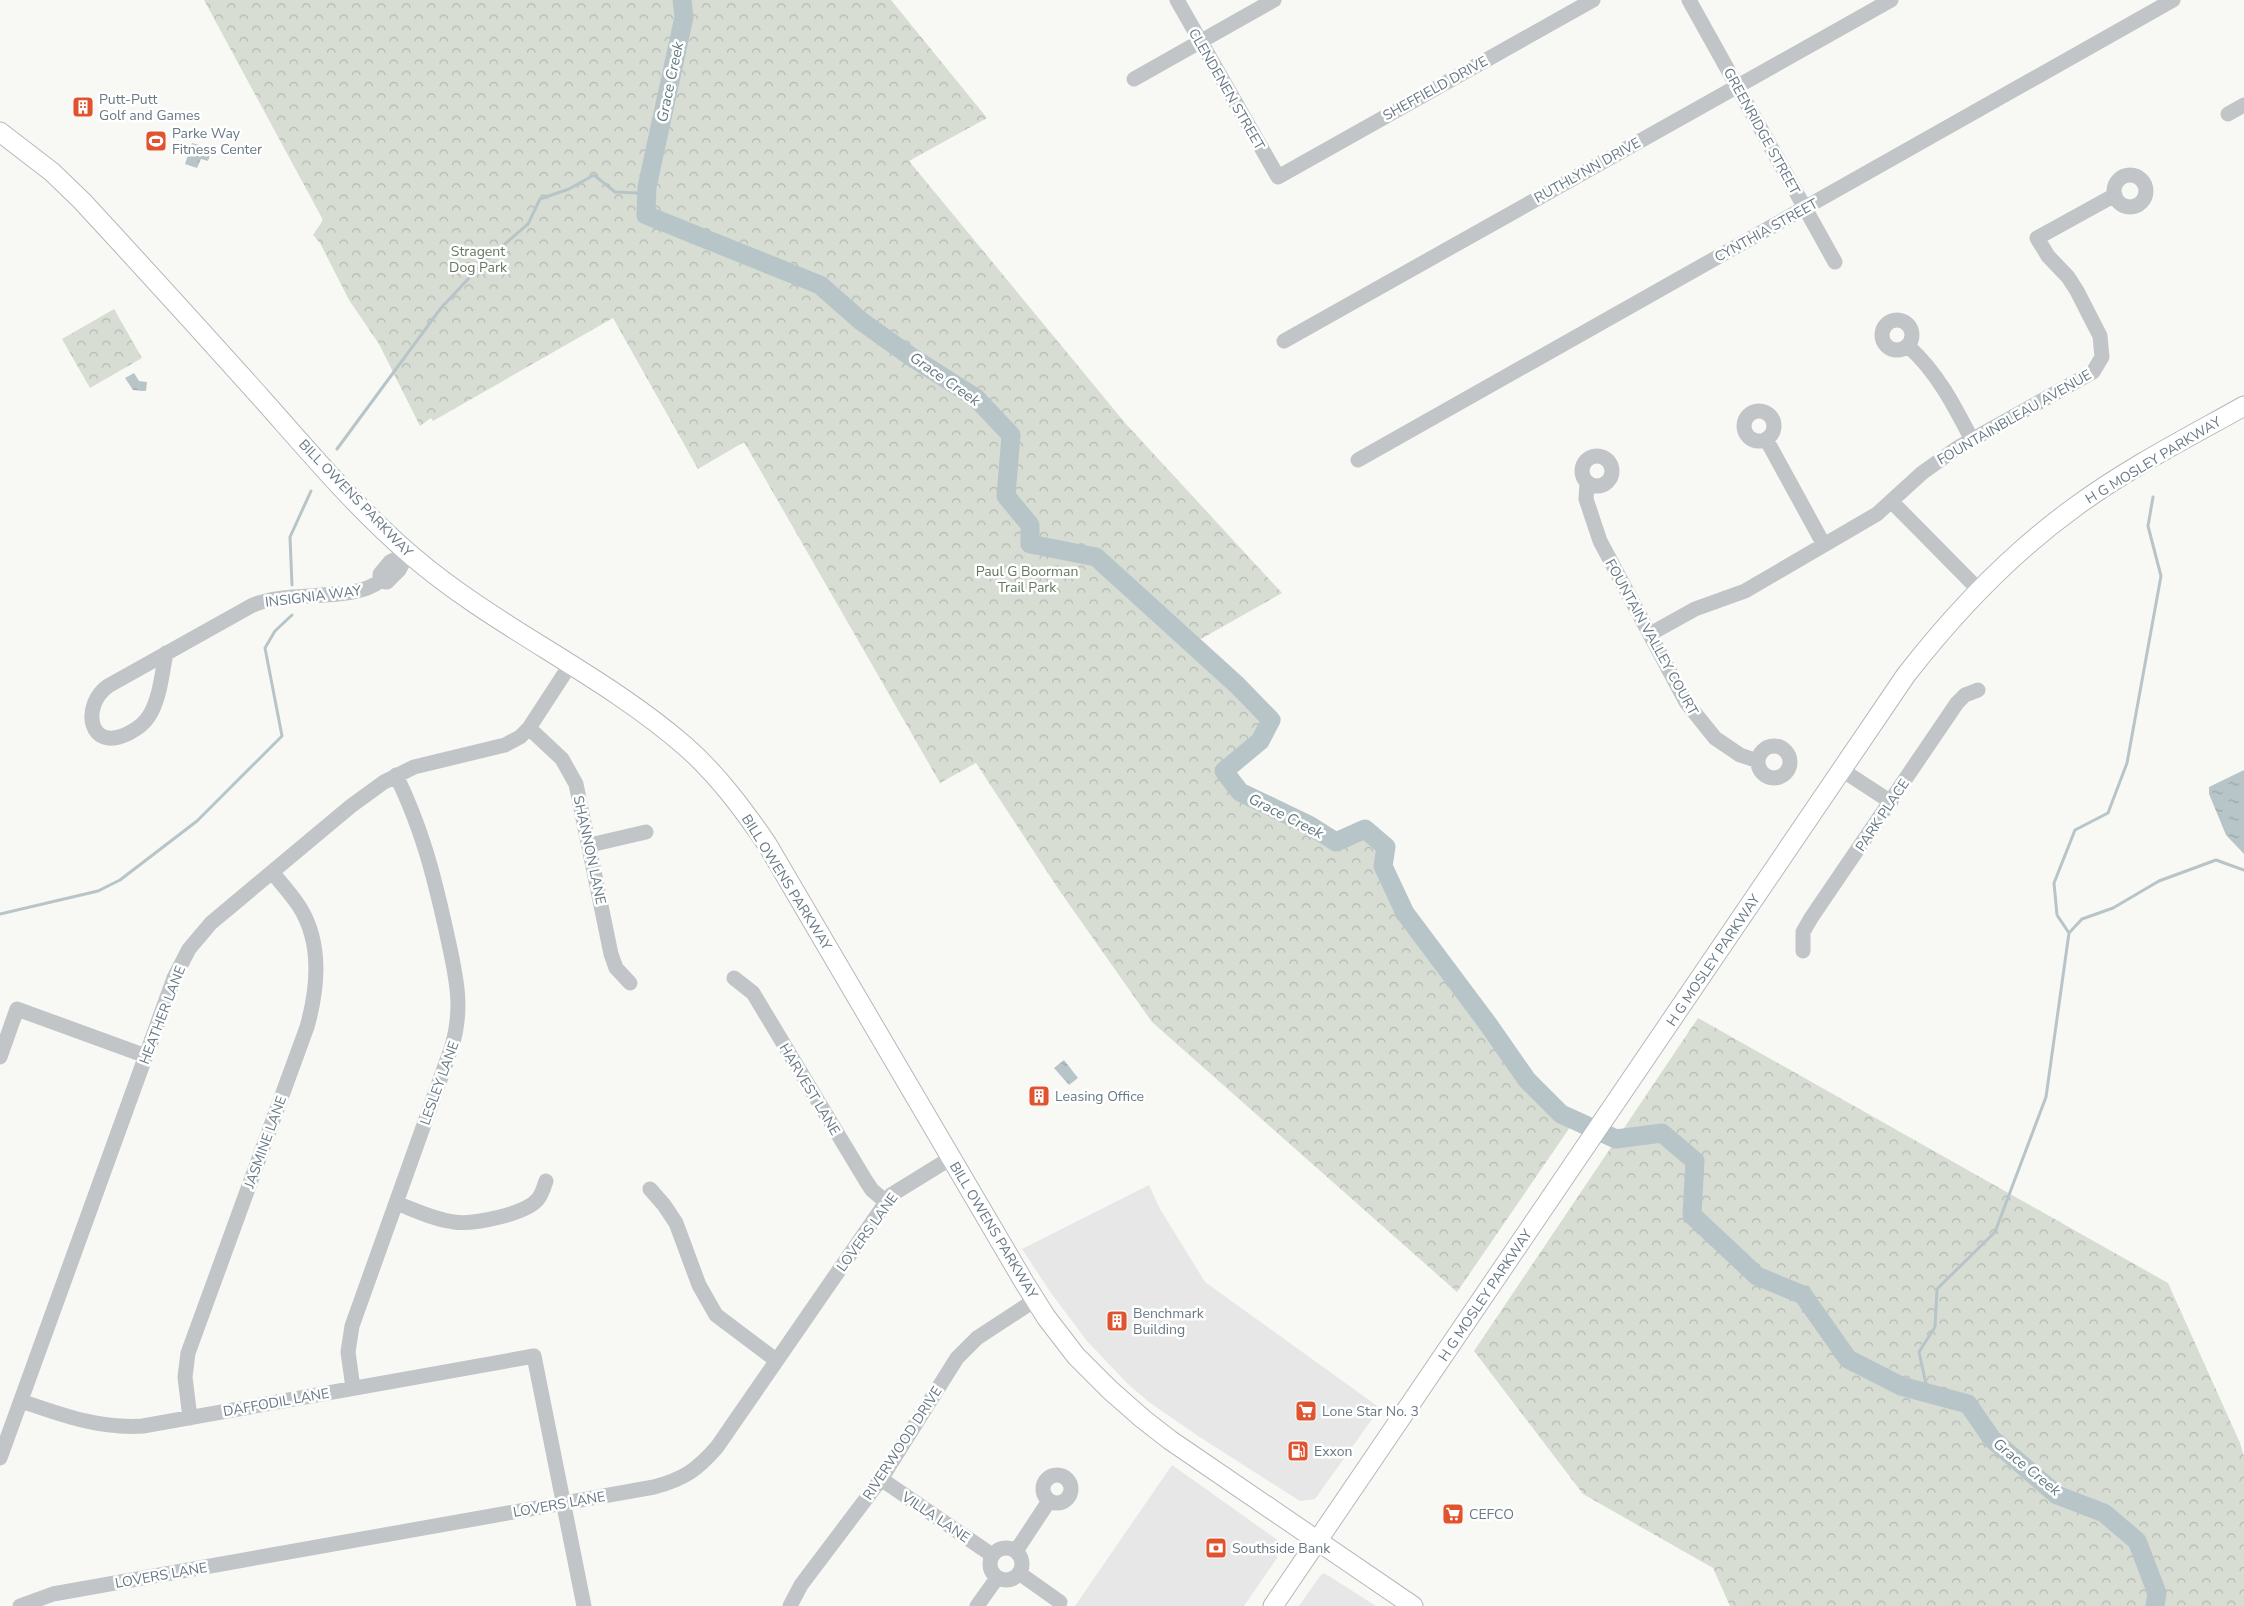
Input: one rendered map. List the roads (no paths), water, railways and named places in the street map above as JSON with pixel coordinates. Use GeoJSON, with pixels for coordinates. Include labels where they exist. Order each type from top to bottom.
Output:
{"type":"FeatureCollection","features":[{"type":"Feature","properties":{"kind":"main road","name":"BILL OWENS PARKWAY"},"geometry":{"type":"LineString","coordinates":[[0,132],[52,172],[82,200],[324,468],[377,524],[408,553],[474,604],[633,706],[684,745],[736,801],[774,856],[1035,1300],[1076,1356],[1137,1414],[1170,1440],[1413,1606]]}},
{"type":"Feature","properties":{"kind":"main road","name":"H G MOSLEY PARKWAY"},"geometry":{"type":"LineString","coordinates":[[1272,1606],[1923,654],[1979,590],[2017,553],[2093,494],[2152,457],[2244,406]]}},
{"type":"Feature","properties":{"kind":"street","name":"CLENDENEN STREET"},"geometry":{"type":"LineString","coordinates":[[1177,0],[1278,177]]}},
{"type":"Feature","properties":{"kind":"street"},"geometry":{"type":"LineString","coordinates":[[1134,79],[1274,0]]}},
{"type":"Feature","properties":{"kind":"street","name":"SHEFFIELD DRIVE"},"geometry":{"type":"LineString","coordinates":[[1278,177],[1593,0]]}},
{"type":"Feature","properties":{"kind":"street","name":"GREENRIDGE STREET"},"geometry":{"type":"LineString","coordinates":[[1689,0],[1835,262]]}},
{"type":"Feature","properties":{"kind":"street","name":"RUTHLYNN DRIVE"},"geometry":{"type":"LineString","coordinates":[[1284,342],[1891,0]]}},
{"type":"Feature","properties":{"kind":"street","name":"CYNTHIA STREET"},"geometry":{"type":"LineString","coordinates":[[1358,460],[2173,0]]}},
{"type":"Feature","properties":{"kind":"street"},"geometry":{"type":"LineString","coordinates":[[2228,114],[2244,105]]}},
{"type":"Feature","properties":{"kind":"street","name":"FOUNTAINBLEAU AVENUE"},"geometry":{"type":"LineString","coordinates":[[1650,634],[1695,609],[1740,593],[1877,514],[1939,460],[2088,376],[2097,368],[2102,351],[2100,336],[2068,277],[2048,256],[2037,238],[2115,195]]}},
{"type":"Feature","properties":{"kind":"street"},"geometry":{"type":"LineString","coordinates":[[1908,346],[1921,358],[1940,382],[1972,440]]}},
{"type":"Feature","properties":{"kind":"street"},"geometry":{"type":"LineString","coordinates":[[1766,439],[1824,545]]}},
{"type":"Feature","properties":{"kind":"street","name":"FOUNTAIN VALLEY COURT"},"geometry":{"type":"LineString","coordinates":[[1587,483],[1586,499],[1600,541],[1686,702],[1700,722],[1715,738],[1740,755],[1758,761]]}},
{"type":"Feature","properties":{"kind":"street"},"geometry":{"type":"LineString","coordinates":[[1892,502],[1979,590]]}},
{"type":"Feature","properties":{"kind":"street","name":"INSIGNIA WAY"},"geometry":{"type":"LineString","coordinates":[[166,653],[155,704],[145,722],[137,729],[116,739],[108,739],[98,734],[93,728],[92,720],[96,699],[108,686],[166,653],[257,603],[268,600],[362,590],[380,581],[380,574],[390,562],[408,553]]}},
{"type":"Feature","properties":{"kind":"street","name":"HEATHER LANE"},"geometry":{"type":"LineString","coordinates":[[0,1458],[174,978],[189,949],[211,923],[351,806],[396,775],[423,764],[505,745],[520,738],[530,728],[570,665]]}},
{"type":"Feature","properties":{"kind":"street","name":"PARK PLACE"},"geometry":{"type":"LineString","coordinates":[[1803,951],[1802,936],[1807,923],[1957,703],[1965,695],[1978,690]]}},
{"type":"Feature","properties":{"kind":"street","name":"SHANNON LANE"},"geometry":{"type":"LineString","coordinates":[[530,728],[555,752],[574,777],[590,845],[613,961],[621,974],[630,983]]}},
{"type":"Feature","properties":{"kind":"street"},"geometry":{"type":"LineString","coordinates":[[1842,770],[1891,802]]}},
{"type":"Feature","properties":{"kind":"street","name":"LESLEY LANE"},"geometry":{"type":"LineString","coordinates":[[353,1388],[348,1360],[350,1334],[457,1032],[459,1006],[457,984],[433,868],[418,824],[396,775]]}},
{"type":"Feature","properties":{"kind":"street"},"geometry":{"type":"LineString","coordinates":[[590,845],[646,832]]}},
{"type":"Feature","properties":{"kind":"street","name":"JASMINE LANE"},"geometry":{"type":"LineString","coordinates":[[190,1418],[185,1376],[188,1353],[307,1027],[316,988],[313,944],[305,919],[298,905],[272,872]]}},
{"type":"Feature","properties":{"kind":"street","name":"HARVEST LANE"},"geometry":{"type":"LineString","coordinates":[[734,978],[753,993],[866,1181],[886,1202]]}},
{"type":"Feature","properties":{"kind":"street"},"geometry":{"type":"LineString","coordinates":[[0,1057],[16,1009],[146,1056]]}},
{"type":"Feature","properties":{"kind":"street","name":"LOVERS LANE"},"geometry":{"type":"LineString","coordinates":[[20,1606],[53,1594],[654,1487],[672,1482],[697,1468],[717,1447],[886,1202],[898,1189],[951,1158]]}},
{"type":"Feature","properties":{"kind":"street"},"geometry":{"type":"LineString","coordinates":[[396,1203],[446,1221],[474,1222],[496,1217],[530,1205],[538,1199],[546,1181]]}},
{"type":"Feature","properties":{"kind":"street"},"geometry":{"type":"LineString","coordinates":[[650,1190],[664,1205],[676,1223],[700,1285],[716,1315],[776,1360]]}},
{"type":"Feature","properties":{"kind":"street","name":"RIVERWOOD DRIVE"},"geometry":{"type":"LineString","coordinates":[[790,1606],[801,1584],[880,1479],[948,1370],[962,1352],[989,1330],[1035,1300]]}},
{"type":"Feature","properties":{"kind":"street","name":"DAFFODIL LANE"},"geometry":{"type":"LineString","coordinates":[[21,1400],[76,1420],[110,1426],[143,1426],[534,1356],[564,1503]]}},
{"type":"Feature","properties":{"kind":"street","name":"VILLA LANE"},"geometry":{"type":"LineString","coordinates":[[880,1479],[992,1555]]}},
{"type":"Feature","properties":{"kind":"street"},"geometry":{"type":"LineString","coordinates":[[1016,1551],[1049,1501]]}},
{"type":"Feature","properties":{"kind":"street"},"geometry":{"type":"LineString","coordinates":[[564,1503],[584,1606]]}},
{"type":"Feature","properties":{"kind":"street"},"geometry":{"type":"LineString","coordinates":[[1006,1547],[1016,1551],[1022,1559],[1019,1573],[1011,1580],[997,1578],[989,1565],[992,1555],[1000,1548],[1006,1547]]}},
{"type":"Feature","properties":{"kind":"street"},"geometry":{"type":"LineString","coordinates":[[1019,1573],[1060,1602]]}},
{"type":"Feature","properties":{"kind":"street"},"geometry":{"type":"LineString","coordinates":[[977,1606],[997,1578]]}},
{"type":"Feature","properties":{"kind":"water"},"geometry":{"type":"Polygon","coordinates":[[[192,143],[212,149],[208,161],[201,159],[197,168],[185,164],[192,143]]]}},
{"type":"Feature","properties":{"kind":"water"},"geometry":{"type":"Polygon","coordinates":[[[134,373],[139,381],[147,382],[146,391],[133,390],[125,378],[134,373]]]}},
{"type":"Feature","properties":{"kind":"water"},"geometry":{"type":"Polygon","coordinates":[[[2244,770],[2244,854],[2226,835],[2209,794],[2209,787],[2244,770]]]}},
{"type":"Feature","properties":{"kind":"water"},"geometry":{"type":"Polygon","coordinates":[[[1064,1060],[1078,1078],[1069,1085],[1054,1068],[1064,1060]]]}},
{"type":"Feature","properties":{"kind":"waterway","name":"Grace Creek"},"geometry":{"type":"LineString","coordinates":[[682,0],[684,17],[647,187],[646,215],[820,285],[861,321],[910,356],[976,398],[1011,435],[1006,496],[1030,525],[1030,544],[1096,557],[1237,685],[1271,720],[1260,741],[1224,771],[1240,792],[1309,825],[1336,842],[1365,829],[1386,847],[1383,866],[1405,913],[1488,1024],[1527,1080],[1561,1114],[1616,1139],[1662,1133],[1695,1161],[1692,1215],[1757,1276],[1803,1295],[1848,1359],[1901,1386],[1968,1404],[1992,1439],[2057,1495],[2104,1513],[2137,1541],[2157,1593],[2155,1606]]}},
{"type":"Feature","properties":{"kind":"waterway"},"geometry":{"type":"LineString","coordinates":[[337,449],[441,308],[483,263],[528,224],[540,199],[569,189],[594,175],[615,192],[637,193],[647,204]]}},
{"type":"Feature","properties":{"kind":"waterway"},"geometry":{"type":"LineString","coordinates":[[292,585],[290,537],[311,491]]}},
{"type":"Feature","properties":{"kind":"waterway"},"geometry":{"type":"LineString","coordinates":[[1928,1393],[1919,1352],[1935,1327],[1937,1289],[1995,1232],[2046,1097],[2069,933],[2057,915],[2054,883],[2075,830],[2108,813],[2127,763],[2161,576],[2148,526],[2153,497]]}},
{"type":"Feature","properties":{"kind":"waterway"},"geometry":{"type":"LineString","coordinates":[[0,914],[98,891],[120,880],[197,821],[282,736],[265,648],[275,631],[292,615]]}},
{"type":"Feature","properties":{"kind":"waterway"},"geometry":{"type":"LineString","coordinates":[[2069,933],[2082,919],[2113,908],[2159,881],[2216,860],[2244,870]]}},
{"type":"Feature","properties":{"kind":"place","name":"Putt-Putt Golf and Games"},"geometry":{"type":"Point","coordinates":[83,107]}},
{"type":"Feature","properties":{"kind":"place","name":"Parke Way Fitness Center"},"geometry":{"type":"Point","coordinates":[156,141]}},
{"type":"Feature","properties":{"kind":"place","name":"Leasing Office"},"geometry":{"type":"Point","coordinates":[1039,1096]}},
{"type":"Feature","properties":{"kind":"place","name":"Benchmark Building"},"geometry":{"type":"Point","coordinates":[1117,1321]}},
{"type":"Feature","properties":{"kind":"place","name":"Lone Star No. 3"},"geometry":{"type":"Point","coordinates":[1306,1411]}},
{"type":"Feature","properties":{"kind":"place","name":"Exxon"},"geometry":{"type":"Point","coordinates":[1298,1451]}},
{"type":"Feature","properties":{"kind":"place","name":"CEFCO"},"geometry":{"type":"Point","coordinates":[1453,1514]}},
{"type":"Feature","properties":{"kind":"place","name":"Southside Bank"},"geometry":{"type":"Point","coordinates":[1216,1548]}},
{"type":"Feature","properties":{"kind":"park label","name":"Stragent Dog Park"},"geometry":{"type":"Point","coordinates":[478,260]}},
{"type":"Feature","properties":{"kind":"park label","name":"Paul G Boorman Trail Park"},"geometry":{"type":"Point","coordinates":[1027,580]}}]}
